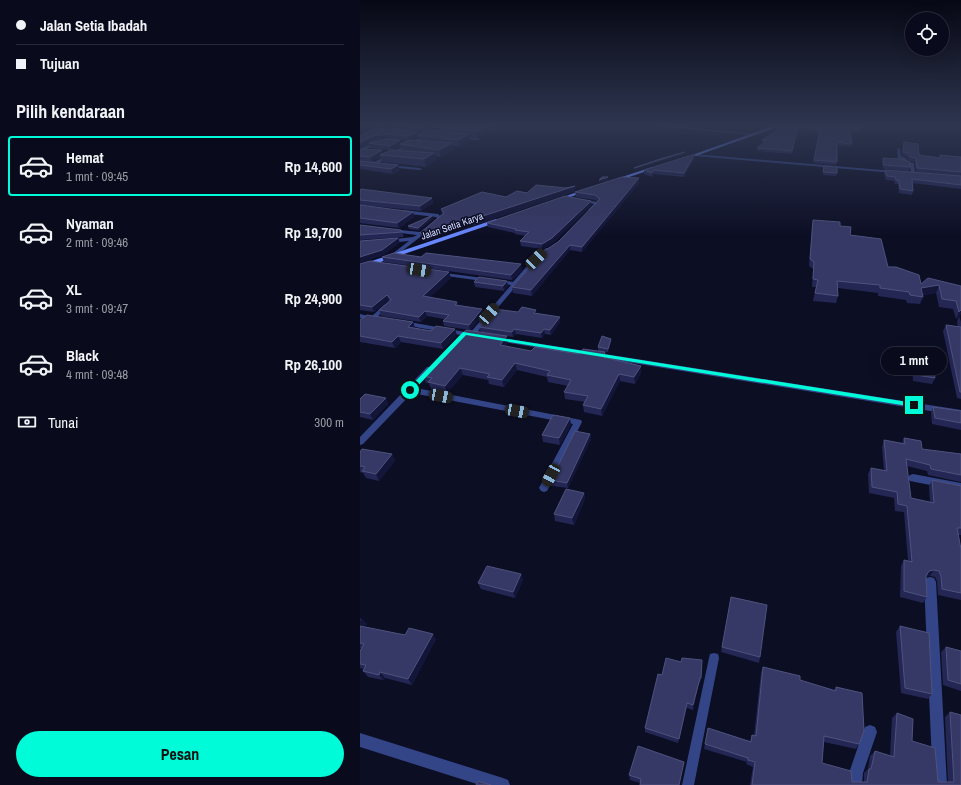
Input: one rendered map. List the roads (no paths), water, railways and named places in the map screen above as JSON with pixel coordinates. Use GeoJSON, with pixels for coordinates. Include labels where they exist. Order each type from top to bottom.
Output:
{"type":"FeatureCollection","features":[{"type":"Feature","properties":{"kind":"main road"},"geometry":{"type":"LineString","coordinates":[[612,181],[660,166]]}},
{"type":"Feature","properties":{"kind":"main road"},"geometry":{"type":"LineString","coordinates":[[550,202],[592,188]]}},
{"type":"Feature","properties":{"kind":"main road","name":"Jalan Setia Karya"},"geometry":{"type":"LineString","coordinates":[[360,267],[500,219]]}},
{"type":"Feature","properties":{"kind":"street"},"geometry":{"type":"LineString","coordinates":[[367,163],[420,169]]}},
{"type":"Feature","properties":{"kind":"street"},"geometry":{"type":"LineString","coordinates":[[786,163],[898,172]]}},
{"type":"Feature","properties":{"kind":"street"},"geometry":{"type":"LineString","coordinates":[[906,163],[912,164],[913,174]]}},
{"type":"Feature","properties":{"kind":"street"},"geometry":{"type":"LineString","coordinates":[[906,173],[921,174]]}},
{"type":"Feature","properties":{"kind":"street"},"geometry":{"type":"LineString","coordinates":[[565,198],[597,203],[586,215]]}},
{"type":"Feature","properties":{"kind":"street"},"geometry":{"type":"LineString","coordinates":[[394,255],[441,217],[399,212]]}},
{"type":"Feature","properties":{"kind":"street"},"geometry":{"type":"LineString","coordinates":[[383,229],[421,234]]}},
{"type":"Feature","properties":{"kind":"street"},"geometry":{"type":"LineString","coordinates":[[384,242],[415,239]]}},
{"type":"Feature","properties":{"kind":"street"},"geometry":{"type":"LineString","coordinates":[[473,336],[515,284],[545,251],[556,245]]}},
{"type":"Feature","properties":{"kind":"street"},"geometry":{"type":"LineString","coordinates":[[373,263],[388,265]]}},
{"type":"Feature","properties":{"kind":"street"},"geometry":{"type":"LineString","coordinates":[[434,272],[515,284]]}},
{"type":"Feature","properties":{"kind":"street"},"geometry":{"type":"LineString","coordinates":[[360,316],[377,319]]}},
{"type":"Feature","properties":{"kind":"street"},"geometry":{"type":"LineString","coordinates":[[396,322],[473,336],[961,413]]}},
{"type":"Feature","properties":{"kind":"street"},"geometry":{"type":"LineString","coordinates":[[360,442],[437,362]]}},
{"type":"Feature","properties":{"kind":"street"},"geometry":{"type":"LineString","coordinates":[[410,390],[578,422],[544,488]]}},
{"type":"Feature","properties":{"kind":"street"},"geometry":{"type":"LineString","coordinates":[[913,478],[961,487]]}},
{"type":"Feature","properties":{"kind":"street"},"geometry":{"type":"LineString","coordinates":[[930,582],[940,785]]}},
{"type":"Feature","properties":{"kind":"street"},"geometry":{"type":"LineString","coordinates":[[856,785],[856,773],[870,732]]}},
{"type":"Feature","properties":{"kind":"street"},"geometry":{"type":"LineString","coordinates":[[360,740],[503,785]]}},
{"type":"Feature","properties":{"kind":"lane"},"geometry":{"type":"LineString","coordinates":[[377,319],[389,304]]}},
{"type":"Feature","properties":{"kind":"lane"},"geometry":{"type":"LineString","coordinates":[[688,785],[714,658]]}}]}
